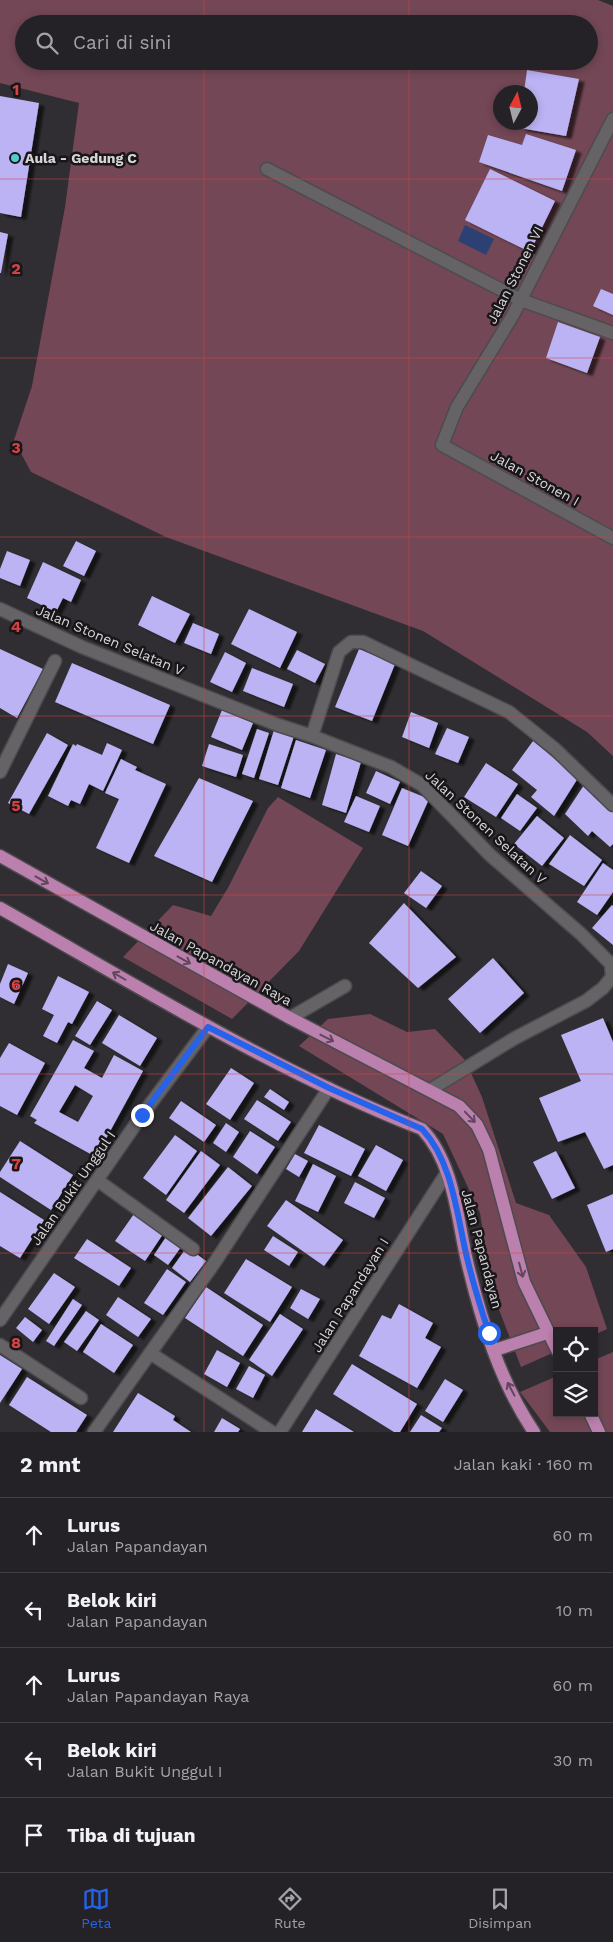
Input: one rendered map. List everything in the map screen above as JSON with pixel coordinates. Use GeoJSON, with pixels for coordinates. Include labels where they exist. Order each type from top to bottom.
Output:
{"type":"FeatureCollection","features":[{"type":"Feature","properties":{"kind":"main road","name":"Jalan Papandayan Raya"},"geometry":{"type":"LineString","coordinates":[[0,856],[290,1018],[430,1090]]}},
{"type":"Feature","properties":{"kind":"main road"},"geometry":{"type":"LineString","coordinates":[[0,908],[208,1027],[329,1088]]}},
{"type":"Feature","properties":{"kind":"main road","name":"Jalan Papandayan"},"geometry":{"type":"LineString","coordinates":[[329,1088],[422,1129],[432,1140],[446,1174],[468,1262],[501,1371],[534,1432]]}},
{"type":"Feature","properties":{"kind":"main road"},"geometry":{"type":"LineString","coordinates":[[430,1090],[459,1106],[478,1126],[489,1150],[524,1282],[553,1343]]}},
{"type":"Feature","properties":{"kind":"main road"},"geometry":{"type":"LineString","coordinates":[[494,1350],[547,1333]]}},
{"type":"Feature","properties":{"kind":"main road"},"geometry":{"type":"LineString","coordinates":[[592,1417],[599,1432]]}},
{"type":"Feature","properties":{"kind":"street","name":"Jalan Stonen VI"},"geometry":{"type":"LineString","coordinates":[[442,445],[457,407],[521,300],[613,118]]}},
{"type":"Feature","properties":{"kind":"street"},"geometry":{"type":"LineString","coordinates":[[267,169],[521,300],[613,333]]}},
{"type":"Feature","properties":{"kind":"street","name":"Jalan Stonen I"},"geometry":{"type":"LineString","coordinates":[[442,445],[613,538]]}},
{"type":"Feature","properties":{"kind":"street","name":"Jalan Stonen Selatan V"},"geometry":{"type":"LineString","coordinates":[[0,610],[82,647],[278,725],[312,736],[391,767],[422,785],[490,854],[598,950],[611,964],[612,976],[603,988],[586,1001],[515,1038],[430,1090]]}},
{"type":"Feature","properties":{"kind":"street"},"geometry":{"type":"LineString","coordinates":[[312,736],[339,652],[351,642],[363,642],[509,712],[555,749],[613,805]]}},
{"type":"Feature","properties":{"kind":"street"},"geometry":{"type":"LineString","coordinates":[[0,772],[55,661]]}},
{"type":"Feature","properties":{"kind":"street"},"geometry":{"type":"LineString","coordinates":[[290,1018],[346,986]]}},
{"type":"Feature","properties":{"kind":"street","name":"Jalan Bukit Unggul I"},"geometry":{"type":"LineString","coordinates":[[0,1320],[142,1115],[208,1027]]}},
{"type":"Feature","properties":{"kind":"street"},"geometry":{"type":"LineString","coordinates":[[94,1432],[215,1262],[329,1088]]}},
{"type":"Feature","properties":{"kind":"street","name":"Jalan Papandayan I"},"geometry":{"type":"LineString","coordinates":[[280,1432],[446,1174]]}},
{"type":"Feature","properties":{"kind":"street"},"geometry":{"type":"LineString","coordinates":[[97,1180],[193,1249]]}},
{"type":"Feature","properties":{"kind":"street"},"geometry":{"type":"LineString","coordinates":[[0,1345],[81,1398]]}},
{"type":"Feature","properties":{"kind":"street"},"geometry":{"type":"LineString","coordinates":[[150,1353],[272,1432]]}},
{"type":"Feature","properties":{"kind":"shaded area"},"geometry":{"type":"Polygon","coordinates":[[[0,0],[598,0],[613,6],[613,756],[587,732],[423,631],[166,537],[31,472],[14,440],[32,386],[65,207],[79,103],[0,83],[0,0]]]}},
{"type":"Feature","properties":{"kind":"shaded area"},"geometry":{"type":"Polygon","coordinates":[[[278,797],[363,848],[299,951],[232,1019],[123,957],[173,905],[211,916],[229,886],[268,808],[278,797]]]}},
{"type":"Feature","properties":{"kind":"shaded area"},"geometry":{"type":"Polygon","coordinates":[[[370,1014],[407,1032],[435,1029],[465,1060],[482,1097],[516,1203],[549,1215],[586,1267],[607,1329],[598,1333],[598,1327],[553,1327],[553,1353],[521,1367],[493,1294],[480,1213],[443,1134],[299,1046],[328,1019],[370,1014]]]}},
{"type":"Feature","properties":{"kind":"shaded area"},"geometry":{"type":"Polygon","coordinates":[[[613,1352],[613,1432],[550,1432],[520,1392],[553,1378],[553,1417],[598,1417],[598,1358],[613,1352]]]}},
{"type":"Feature","properties":{"kind":"water"},"geometry":{"type":"Polygon","coordinates":[[[465,225],[494,239],[486,255],[458,241],[465,225]]]}},
{"type":"Feature","properties":{"kind":"building"},"geometry":{"type":"Polygon","coordinates":[[[527,70],[579,79],[566,136],[532,130],[538,130],[538,85],[525,85],[527,70]]]}},
{"type":"Feature","properties":{"kind":"building","name":"Aula - Gedung C"},"geometry":{"type":"Polygon","coordinates":[[[0,96],[39,103],[21,217],[0,213],[0,96]]]}},
{"type":"Feature","properties":{"kind":"building"},"geometry":{"type":"Polygon","coordinates":[[[526,134],[576,150],[562,191],[479,162],[488,135],[522,145],[526,134]]]}},
{"type":"Feature","properties":{"kind":"building"},"geometry":{"type":"Polygon","coordinates":[[[490,169],[555,201],[530,252],[465,220],[490,169]]]}},
{"type":"Feature","properties":{"kind":"building"},"geometry":{"type":"Polygon","coordinates":[[[0,232],[8,234],[1,273],[0,273],[0,232]]]}},
{"type":"Feature","properties":{"kind":"building"},"geometry":{"type":"Polygon","coordinates":[[[601,289],[613,294],[613,315],[593,306],[601,289]]]}},
{"type":"Feature","properties":{"kind":"building"},"geometry":{"type":"Polygon","coordinates":[[[558,322],[600,337],[587,373],[546,358],[558,322]]]}},
{"type":"Feature","properties":{"kind":"building"},"geometry":{"type":"Polygon","coordinates":[[[76,541],[96,551],[84,576],[63,566],[76,541]]]}},
{"type":"Feature","properties":{"kind":"building"},"geometry":{"type":"Polygon","coordinates":[[[7,551],[30,560],[20,586],[0,578],[0,569],[7,551]]]}},
{"type":"Feature","properties":{"kind":"building"},"geometry":{"type":"Polygon","coordinates":[[[43,562],[81,580],[71,602],[63,598],[56,612],[27,598],[43,562]]]}},
{"type":"Feature","properties":{"kind":"building"},"geometry":{"type":"Polygon","coordinates":[[[152,596],[190,614],[175,643],[138,625],[152,596]]]}},
{"type":"Feature","properties":{"kind":"building"},"geometry":{"type":"Polygon","coordinates":[[[249,609],[297,632],[280,668],[231,644],[249,609]]]}},
{"type":"Feature","properties":{"kind":"building"},"geometry":{"type":"Polygon","coordinates":[[[193,623],[219,634],[211,654],[184,643],[193,623]]]}},
{"type":"Feature","properties":{"kind":"building"},"geometry":{"type":"Polygon","coordinates":[[[0,649],[43,669],[17,718],[0,708],[0,649]]]}},
{"type":"Feature","properties":{"kind":"building"},"geometry":{"type":"Polygon","coordinates":[[[359,649],[395,664],[372,721],[335,707],[359,649]]]}},
{"type":"Feature","properties":{"kind":"building"},"geometry":{"type":"Polygon","coordinates":[[[297,650],[325,664],[315,683],[287,669],[297,650]]]}},
{"type":"Feature","properties":{"kind":"building"},"geometry":{"type":"Polygon","coordinates":[[[225,652],[246,663],[232,692],[210,682],[225,652]]]}},
{"type":"Feature","properties":{"kind":"building"},"geometry":{"type":"Polygon","coordinates":[[[72,663],[170,705],[153,744],[55,702],[72,663]]]}},
{"type":"Feature","properties":{"kind":"building"},"geometry":{"type":"Polygon","coordinates":[[[252,668],[293,684],[284,707],[243,691],[252,668]]]}},
{"type":"Feature","properties":{"kind":"building"},"geometry":{"type":"Polygon","coordinates":[[[222,710],[253,723],[242,750],[211,737],[222,710]]]}},
{"type":"Feature","properties":{"kind":"building"},"geometry":{"type":"Polygon","coordinates":[[[411,712],[438,723],[429,748],[402,737],[411,712]]]}},
{"type":"Feature","properties":{"kind":"building"},"geometry":{"type":"Polygon","coordinates":[[[447,728],[469,737],[458,763],[435,754],[447,728]]]}},
{"type":"Feature","properties":{"kind":"building"},"geometry":{"type":"Polygon","coordinates":[[[257,729],[269,733],[254,778],[242,774],[257,729]]]}},
{"type":"Feature","properties":{"kind":"building"},"geometry":{"type":"Polygon","coordinates":[[[274,730],[294,736],[278,785],[259,779],[274,730]]]}},
{"type":"Feature","properties":{"kind":"building"},"geometry":{"type":"Polygon","coordinates":[[[47,733],[68,745],[29,814],[8,803],[47,733]]]}},
{"type":"Feature","properties":{"kind":"building"},"geometry":{"type":"Polygon","coordinates":[[[296,740],[326,750],[310,798],[281,788],[296,740]]]}},
{"type":"Feature","properties":{"kind":"building"},"geometry":{"type":"Polygon","coordinates":[[[533,741],[578,778],[554,816],[531,797],[537,790],[512,770],[533,741]]]}},
{"type":"Feature","properties":{"kind":"building"},"geometry":{"type":"Polygon","coordinates":[[[107,743],[122,750],[103,791],[89,784],[80,804],[71,800],[68,806],[48,796],[73,744],[102,755],[107,743]]]}},
{"type":"Feature","properties":{"kind":"building"},"geometry":{"type":"Polygon","coordinates":[[[209,744],[243,755],[236,777],[202,766],[209,744]]]}},
{"type":"Feature","properties":{"kind":"building"},"geometry":{"type":"Polygon","coordinates":[[[336,754],[361,762],[346,813],[322,805],[336,754]]]}},
{"type":"Feature","properties":{"kind":"building"},"geometry":{"type":"Polygon","coordinates":[[[121,759],[137,767],[135,770],[166,784],[129,863],[96,848],[119,799],[105,793],[121,759]]]}},
{"type":"Feature","properties":{"kind":"building"},"geometry":{"type":"Polygon","coordinates":[[[486,763],[518,784],[496,817],[464,797],[486,763]]]}},
{"type":"Feature","properties":{"kind":"building"},"geometry":{"type":"Polygon","coordinates":[[[376,771],[400,782],[390,804],[366,793],[376,771]]]}},
{"type":"Feature","properties":{"kind":"building"},"geometry":{"type":"Polygon","coordinates":[[[199,778],[253,801],[212,882],[154,856],[199,778]]]}},
{"type":"Feature","properties":{"kind":"building"},"geometry":{"type":"Polygon","coordinates":[[[584,785],[613,809],[613,844],[610,847],[592,831],[588,836],[565,814],[584,785]]]}},
{"type":"Feature","properties":{"kind":"building"},"geometry":{"type":"Polygon","coordinates":[[[402,788],[429,799],[408,846],[382,835],[402,788]]]}},
{"type":"Feature","properties":{"kind":"building"},"geometry":{"type":"Polygon","coordinates":[[[517,794],[537,808],[520,831],[501,818],[517,794]]]}},
{"type":"Feature","properties":{"kind":"building"},"geometry":{"type":"Polygon","coordinates":[[[356,796],[380,806],[369,832],[344,822],[356,796]]]}},
{"type":"Feature","properties":{"kind":"building"},"geometry":{"type":"Polygon","coordinates":[[[537,816],[564,838],[542,866],[514,844],[537,816]]]}},
{"type":"Feature","properties":{"kind":"building"},"geometry":{"type":"Polygon","coordinates":[[[570,835],[602,860],[584,886],[549,864],[570,835]]]}},
{"type":"Feature","properties":{"kind":"building"},"geometry":{"type":"Polygon","coordinates":[[[603,863],[613,870],[613,892],[597,915],[577,902],[603,863]]]}},
{"type":"Feature","properties":{"kind":"building"},"geometry":{"type":"Polygon","coordinates":[[[421,871],[442,886],[426,908],[404,893],[421,871]]]}},
{"type":"Feature","properties":{"kind":"building"},"geometry":{"type":"Polygon","coordinates":[[[404,903],[456,957],[418,988],[369,943],[404,903]]]}},
{"type":"Feature","properties":{"kind":"building"},"geometry":{"type":"Polygon","coordinates":[[[613,906],[613,945],[592,928],[613,906]]]}},
{"type":"Feature","properties":{"kind":"building"},"geometry":{"type":"Polygon","coordinates":[[[493,958],[524,993],[480,1033],[448,999],[493,958]]]}},
{"type":"Feature","properties":{"kind":"building"},"geometry":{"type":"Polygon","coordinates":[[[8,964],[28,973],[14,1004],[0,997],[0,984],[8,964]]]}},
{"type":"Feature","properties":{"kind":"building"},"geometry":{"type":"Polygon","coordinates":[[[58,976],[89,992],[72,1024],[68,1022],[57,1043],[43,1036],[54,1015],[42,1009],[58,976]]]}},
{"type":"Feature","properties":{"kind":"building"},"geometry":{"type":"Polygon","coordinates":[[[97,1001],[112,1010],[90,1045],[75,1036],[97,1001]]]}},
{"type":"Feature","properties":{"kind":"building"},"geometry":{"type":"Polygon","coordinates":[[[119,1015],[157,1038],[140,1066],[102,1043],[119,1015]]]}},
{"type":"Feature","properties":{"kind":"building"},"geometry":{"type":"Polygon","coordinates":[[[603,1018],[613,1042],[613,1165],[604,1169],[585,1132],[558,1142],[539,1098],[581,1081],[561,1035],[603,1018]]]}},
{"type":"Feature","properties":{"kind":"building"},"geometry":{"type":"Polygon","coordinates":[[[73,1040],[94,1051],[84,1068],[102,1078],[114,1055],[143,1071],[96,1157],[34,1123],[37,1120],[30,1116],[73,1040]],[[75,1085],[59,1112],[78,1122],[93,1096],[75,1085]]]}},
{"type":"Feature","properties":{"kind":"building"},"geometry":{"type":"Polygon","coordinates":[[[9,1043],[45,1063],[17,1115],[0,1106],[0,1058],[9,1043]]]}},
{"type":"Feature","properties":{"kind":"building"},"geometry":{"type":"Polygon","coordinates":[[[231,1068],[254,1083],[230,1120],[206,1104],[231,1068]]]}},
{"type":"Feature","properties":{"kind":"building"},"geometry":{"type":"Polygon","coordinates":[[[270,1089],[289,1102],[284,1110],[264,1097],[270,1089]]]}},
{"type":"Feature","properties":{"kind":"building"},"geometry":{"type":"Polygon","coordinates":[[[257,1100],[291,1122],[278,1141],[244,1119],[257,1100]]]}},
{"type":"Feature","properties":{"kind":"building"},"geometry":{"type":"Polygon","coordinates":[[[181,1101],[216,1125],[204,1142],[169,1118],[181,1101]]]}},
{"type":"Feature","properties":{"kind":"building"},"geometry":{"type":"Polygon","coordinates":[[[226,1123],[239,1132],[226,1152],[213,1143],[226,1123]]]}},
{"type":"Feature","properties":{"kind":"building"},"geometry":{"type":"Polygon","coordinates":[[[319,1125],[365,1149],[351,1176],[304,1153],[319,1125]]]}},
{"type":"Feature","properties":{"kind":"building"},"geometry":{"type":"Polygon","coordinates":[[[250,1131],[275,1147],[257,1174],[233,1157],[250,1131]]]}},
{"type":"Feature","properties":{"kind":"building"},"geometry":{"type":"Polygon","coordinates":[[[175,1135],[197,1151],[166,1195],[143,1178],[175,1135]]]}},
{"type":"Feature","properties":{"kind":"building"},"geometry":{"type":"Polygon","coordinates":[[[20,1141],[73,1175],[51,1210],[0,1177],[0,1172],[20,1141]]]}},
{"type":"Feature","properties":{"kind":"building"},"geometry":{"type":"Polygon","coordinates":[[[376,1145],[403,1160],[386,1191],[358,1176],[376,1145]]]}},
{"type":"Feature","properties":{"kind":"building"},"geometry":{"type":"Polygon","coordinates":[[[201,1151],[220,1165],[184,1213],[166,1200],[201,1151]]]}},
{"type":"Feature","properties":{"kind":"building"},"geometry":{"type":"Polygon","coordinates":[[[556,1151],[575,1188],[552,1199],[533,1162],[556,1151]]]}},
{"type":"Feature","properties":{"kind":"building"},"geometry":{"type":"Polygon","coordinates":[[[295,1154],[308,1161],[299,1177],[286,1169],[295,1154]]]}},
{"type":"Feature","properties":{"kind":"building"},"geometry":{"type":"Polygon","coordinates":[[[313,1164],[336,1176],[318,1212],[295,1201],[313,1164]]]}},
{"type":"Feature","properties":{"kind":"building"},"geometry":{"type":"Polygon","coordinates":[[[228,1167],[252,1186],[211,1236],[188,1218],[228,1167]]]}},
{"type":"Feature","properties":{"kind":"building"},"geometry":{"type":"Polygon","coordinates":[[[355,1182],[385,1198],[374,1218],[344,1203],[355,1182]]]}},
{"type":"Feature","properties":{"kind":"building"},"geometry":{"type":"Polygon","coordinates":[[[0,1192],[44,1220],[20,1258],[0,1246],[0,1192]]]}},
{"type":"Feature","properties":{"kind":"building"},"geometry":{"type":"Polygon","coordinates":[[[613,1194],[613,1249],[606,1252],[587,1205],[613,1194]]]}},
{"type":"Feature","properties":{"kind":"building"},"geometry":{"type":"Polygon","coordinates":[[[286,1200],[343,1240],[324,1266],[267,1226],[286,1200]]]}},
{"type":"Feature","properties":{"kind":"building"},"geometry":{"type":"Polygon","coordinates":[[[136,1211],[165,1231],[145,1261],[115,1241],[136,1211]]]}},
{"type":"Feature","properties":{"kind":"building"},"geometry":{"type":"Polygon","coordinates":[[[273,1236],[298,1252],[289,1266],[264,1250],[273,1236]]]}},
{"type":"Feature","properties":{"kind":"building"},"geometry":{"type":"Polygon","coordinates":[[[166,1237],[181,1247],[168,1265],[154,1255],[166,1237]]]}},
{"type":"Feature","properties":{"kind":"building"},"geometry":{"type":"Polygon","coordinates":[[[87,1239],[131,1268],[119,1286],[74,1258],[87,1239]]]}},
{"type":"Feature","properties":{"kind":"building"},"geometry":{"type":"Polygon","coordinates":[[[187,1247],[206,1261],[190,1282],[172,1268],[187,1247]]]}},
{"type":"Feature","properties":{"kind":"building"},"geometry":{"type":"Polygon","coordinates":[[[246,1259],[292,1287],[270,1322],[224,1293],[246,1259]]]}},
{"type":"Feature","properties":{"kind":"building"},"geometry":{"type":"Polygon","coordinates":[[[167,1269],[186,1282],[163,1315],[144,1303],[167,1269]]]}},
{"type":"Feature","properties":{"kind":"building"},"geometry":{"type":"Polygon","coordinates":[[[54,1273],[75,1287],[49,1324],[28,1309],[54,1273]]]}},
{"type":"Feature","properties":{"kind":"building"},"geometry":{"type":"Polygon","coordinates":[[[206,1287],[263,1325],[243,1356],[185,1318],[206,1287]]]}},
{"type":"Feature","properties":{"kind":"building"},"geometry":{"type":"Polygon","coordinates":[[[301,1289],[320,1299],[308,1319],[290,1308],[301,1289]]]}},
{"type":"Feature","properties":{"kind":"building"},"geometry":{"type":"Polygon","coordinates":[[[118,1297],[151,1319],[138,1337],[106,1315],[118,1297]]]}},
{"type":"Feature","properties":{"kind":"building"},"geometry":{"type":"Polygon","coordinates":[[[73,1299],[82,1305],[54,1346],[46,1341],[73,1299]]]}},
{"type":"Feature","properties":{"kind":"building"},"geometry":{"type":"Polygon","coordinates":[[[399,1304],[433,1323],[425,1338],[441,1347],[417,1388],[359,1356],[382,1315],[391,1319],[399,1304]]]}},
{"type":"Feature","properties":{"kind":"building"},"geometry":{"type":"Polygon","coordinates":[[[86,1311],[99,1320],[77,1351],[64,1342],[86,1311]]]}},
{"type":"Feature","properties":{"kind":"building"},"geometry":{"type":"Polygon","coordinates":[[[280,1314],[303,1329],[272,1376],[249,1360],[280,1314]]]}},
{"type":"Feature","properties":{"kind":"building"},"geometry":{"type":"Polygon","coordinates":[[[25,1317],[42,1330],[33,1342],[16,1328],[25,1317]]]}},
{"type":"Feature","properties":{"kind":"building"},"geometry":{"type":"Polygon","coordinates":[[[101,1324],[133,1345],[114,1373],[83,1352],[101,1324]]]}},
{"type":"Feature","properties":{"kind":"building"},"geometry":{"type":"Polygon","coordinates":[[[217,1350],[240,1363],[227,1387],[204,1374],[217,1350]]]}},
{"type":"Feature","properties":{"kind":"building"},"geometry":{"type":"Polygon","coordinates":[[[0,1355],[22,1369],[0,1403],[0,1355]]]}},
{"type":"Feature","properties":{"kind":"building"},"geometry":{"type":"Polygon","coordinates":[[[352,1364],[417,1404],[400,1432],[394,1432],[333,1394],[352,1364]]]}},
{"type":"Feature","properties":{"kind":"building"},"geometry":{"type":"Polygon","coordinates":[[[249,1366],[265,1375],[253,1398],[236,1389],[249,1366]]]}},
{"type":"Feature","properties":{"kind":"building"},"geometry":{"type":"Polygon","coordinates":[[[27,1377],[87,1415],[76,1432],[51,1432],[9,1405],[27,1377]]]}},
{"type":"Feature","properties":{"kind":"building"},"geometry":{"type":"Polygon","coordinates":[[[445,1379],[463,1390],[443,1422],[425,1411],[445,1379]]]}},
{"type":"Feature","properties":{"kind":"building"},"geometry":{"type":"Polygon","coordinates":[[[138,1393],[175,1416],[173,1420],[191,1432],[113,1432],[138,1393]]]}},
{"type":"Feature","properties":{"kind":"building"},"geometry":{"type":"Polygon","coordinates":[[[316,1409],[354,1432],[302,1432],[316,1409]]]}},
{"type":"Feature","properties":{"kind":"building"},"geometry":{"type":"Polygon","coordinates":[[[421,1415],[442,1428],[439,1432],[410,1432],[421,1415]]]}},
{"type":"Feature","properties":{"kind":"building"},"geometry":{"type":"Polygon","coordinates":[[[222,1418],[240,1429],[238,1432],[214,1432],[222,1418]]]}},
{"type":"Feature","properties":{"kind":"place","name":"Aula - Gedung C"},"geometry":{"type":"Point","coordinates":[15,158]}},
{"type":"Feature","properties":{"kind":"route"},"geometry":{"type":"LineString","coordinates":[[142,1115],[208,1027],[329,1088],[422,1129],[432,1140],[439,1153],[446,1174],[468,1262],[489,1333]]}}]}
